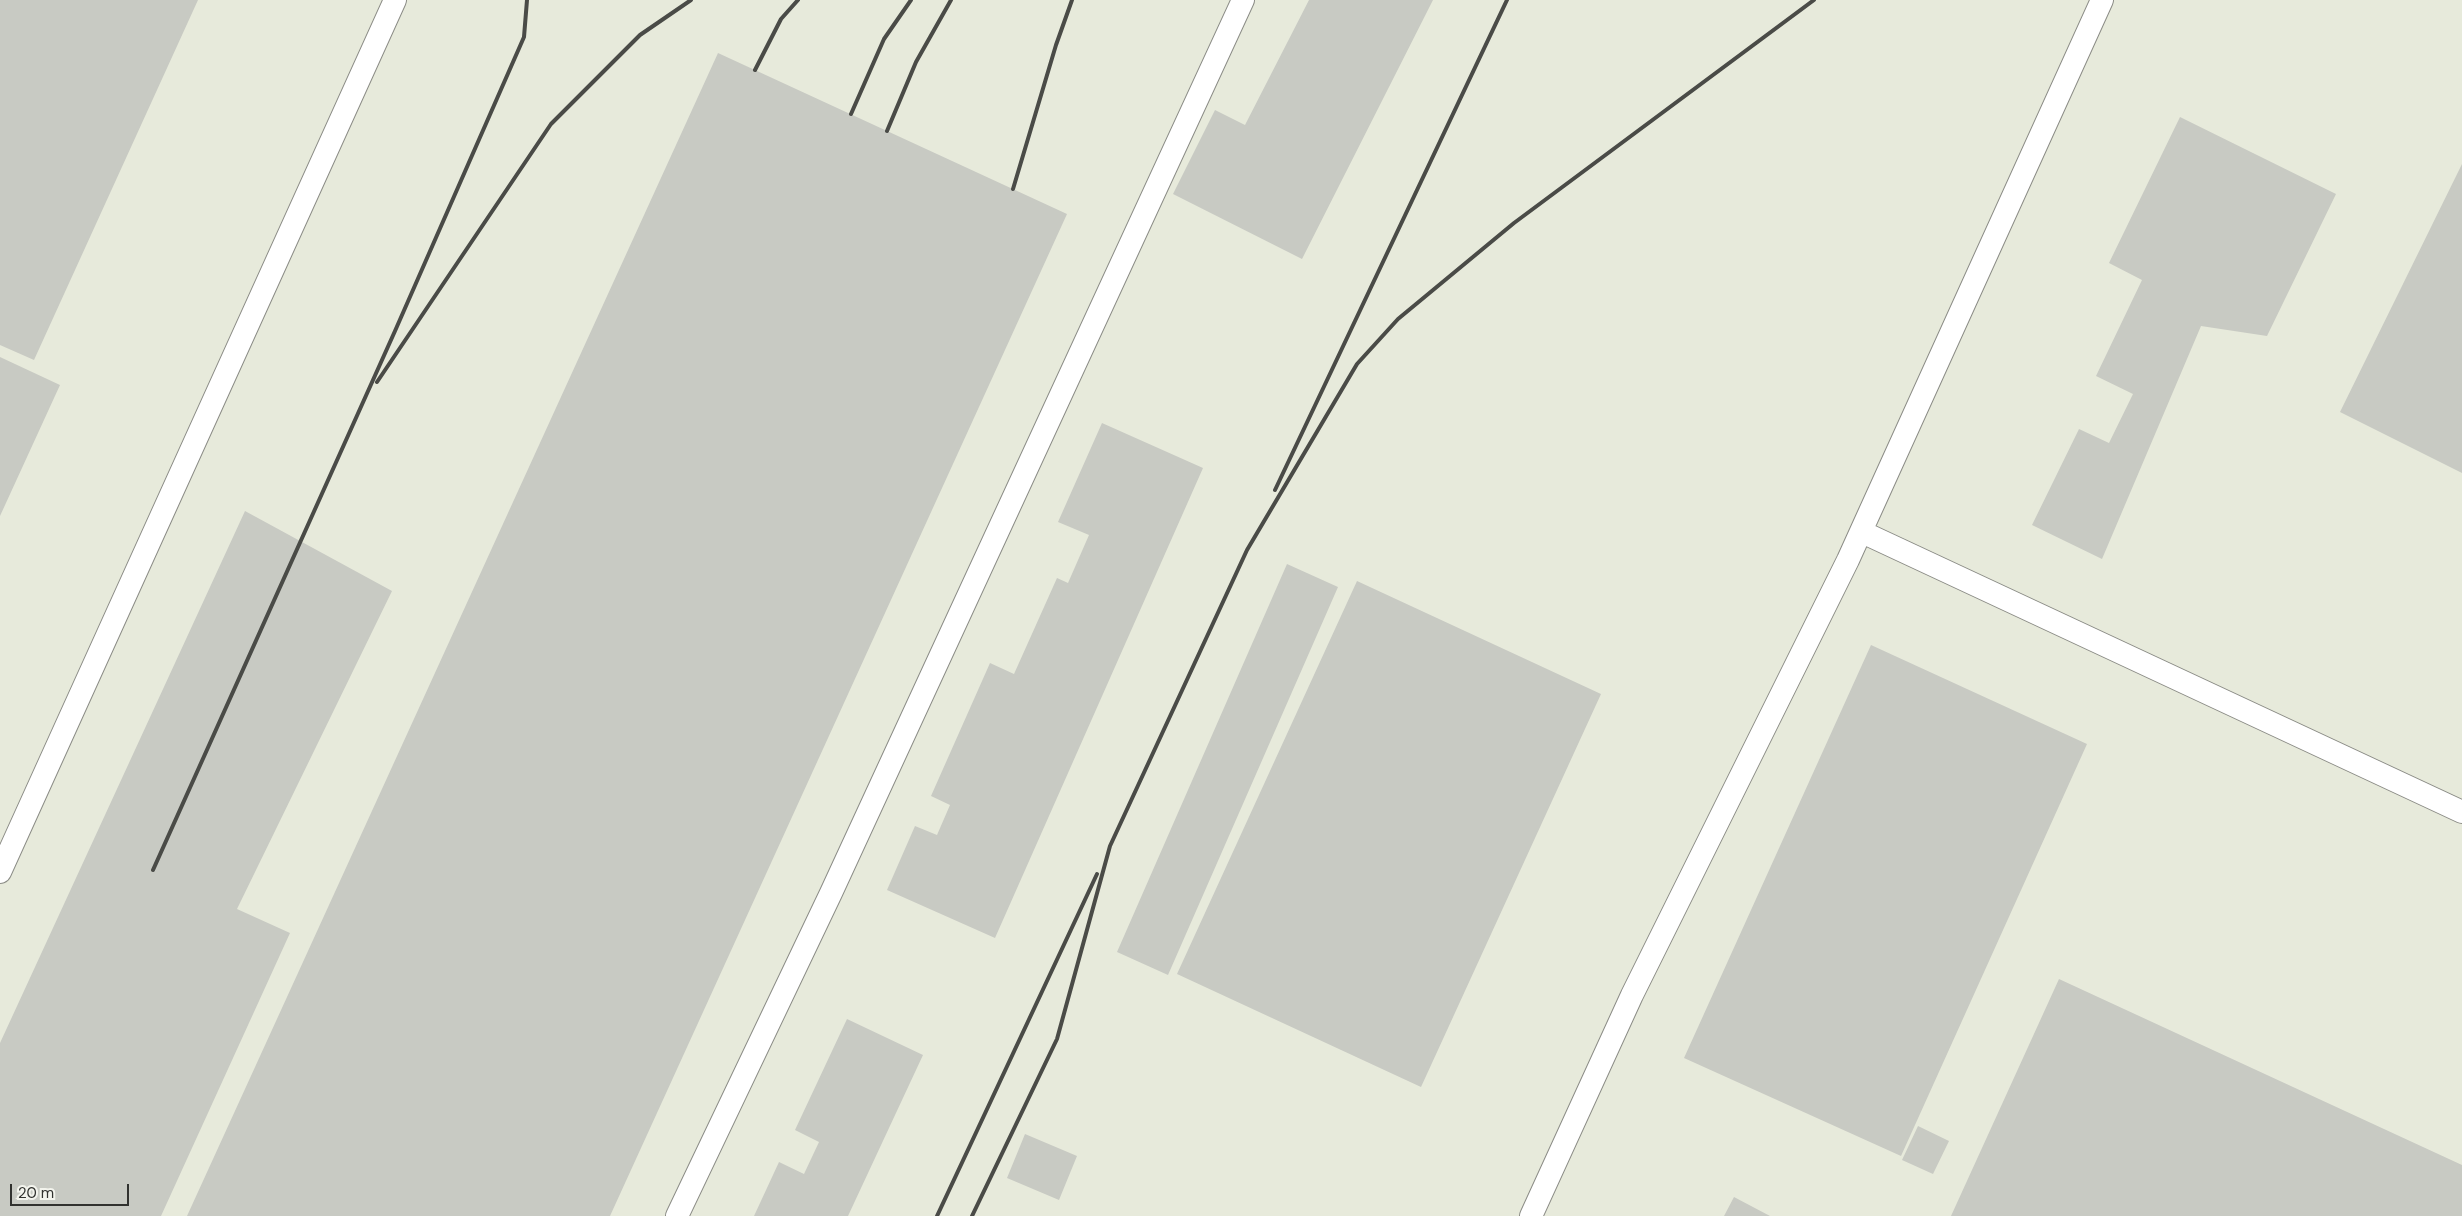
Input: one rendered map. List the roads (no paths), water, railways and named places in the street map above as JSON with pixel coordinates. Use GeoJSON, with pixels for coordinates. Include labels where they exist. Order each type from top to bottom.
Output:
{"type":"FeatureCollection","features":[{"type":"Feature","properties":{"kind":"lane"},"geometry":{"type":"LineString","coordinates":[[0,872],[395,0]]}},
{"type":"Feature","properties":{"kind":"lane"},"geometry":{"type":"LineString","coordinates":[[677,1216],[830,893],[1244,0]]}},
{"type":"Feature","properties":{"kind":"lane"},"geometry":{"type":"LineString","coordinates":[[1531,1216],[1632,995],[1862,532],[2102,0]]}},
{"type":"Feature","properties":{"kind":"lane"},"geometry":{"type":"LineString","coordinates":[[1862,532],[2462,812]]}},
{"type":"Feature","properties":{"kind":"railway"},"geometry":{"type":"LineString","coordinates":[[153,870],[395,331],[524,37],[527,0]]}},
{"type":"Feature","properties":{"kind":"railway"},"geometry":{"type":"LineString","coordinates":[[377,382],[551,124],[640,35],[691,0]]}},
{"type":"Feature","properties":{"kind":"railway"},"geometry":{"type":"LineString","coordinates":[[755,70],[781,19],[798,0]]}},
{"type":"Feature","properties":{"kind":"railway"},"geometry":{"type":"LineString","coordinates":[[851,114],[884,39],[911,0]]}},
{"type":"Feature","properties":{"kind":"railway"},"geometry":{"type":"LineString","coordinates":[[887,131],[916,62],[951,0]]}},
{"type":"Feature","properties":{"kind":"railway"},"geometry":{"type":"LineString","coordinates":[[1013,189],[1056,45],[1072,0]]}},
{"type":"Feature","properties":{"kind":"railway"},"geometry":{"type":"LineString","coordinates":[[1275,490],[1507,0]]}},
{"type":"Feature","properties":{"kind":"railway"},"geometry":{"type":"LineString","coordinates":[[972,1216],[1057,1039],[1110,846],[1247,550],[1357,364],[1398,319],[1514,223],[1814,0]]}},
{"type":"Feature","properties":{"kind":"railway"},"geometry":{"type":"LineString","coordinates":[[937,1216],[1097,874]]}}]}
